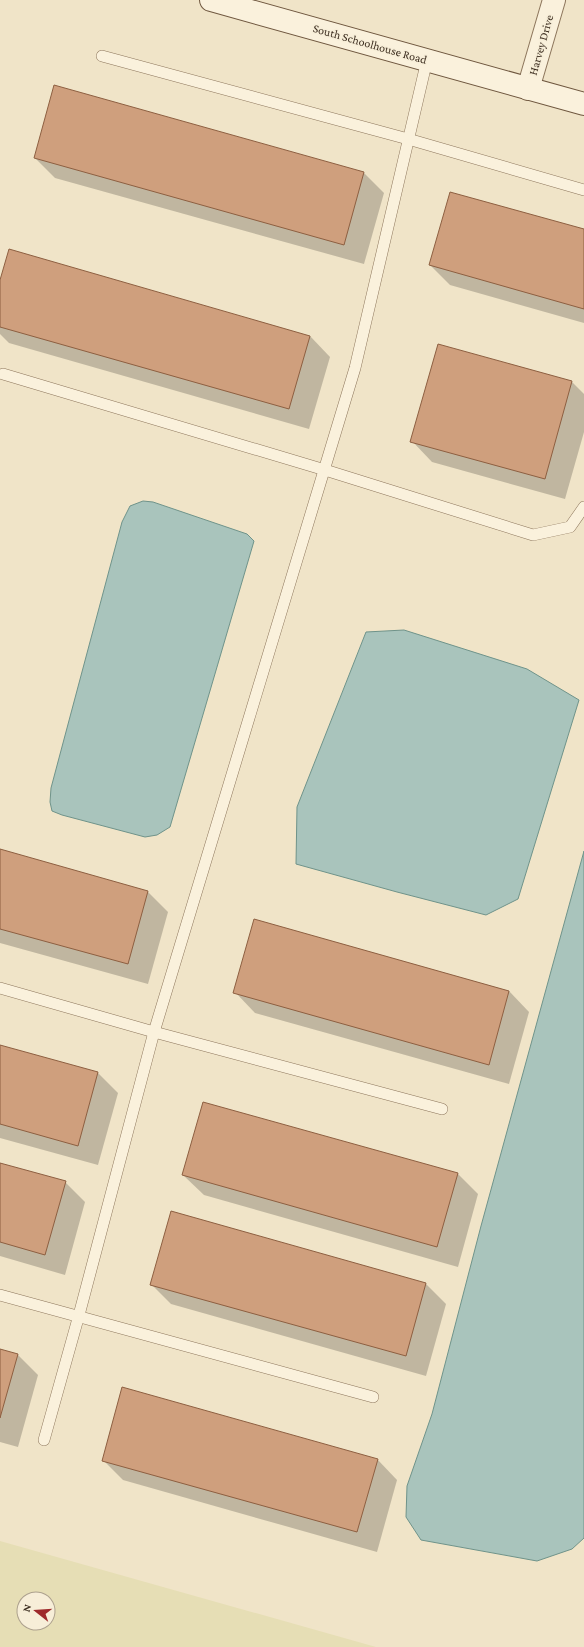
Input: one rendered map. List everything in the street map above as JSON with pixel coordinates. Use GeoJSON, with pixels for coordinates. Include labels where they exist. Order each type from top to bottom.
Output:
{"type":"FeatureCollection","features":[{"type":"Feature","properties":{"kind":"street","name":"South Schoolhouse Road"},"geometry":{"type":"LineString","coordinates":[[211,0],[584,104]]}},
{"type":"Feature","properties":{"kind":"street","name":"Harvey Drive"},"geometry":{"type":"LineString","coordinates":[[528,89],[554,0]]}},
{"type":"Feature","properties":{"kind":"lane"},"geometry":{"type":"LineString","coordinates":[[102,56],[408,139],[584,190]]}},
{"type":"Feature","properties":{"kind":"lane"},"geometry":{"type":"LineString","coordinates":[[44,1440],[79,1315],[154,1032],[355,368],[427,60]]}},
{"type":"Feature","properties":{"kind":"lane"},"geometry":{"type":"LineString","coordinates":[[3,374],[325,470],[533,535],[570,527],[584,507]]}},
{"type":"Feature","properties":{"kind":"lane"},"geometry":{"type":"LineString","coordinates":[[0,988],[154,1032],[442,1110]]}},
{"type":"Feature","properties":{"kind":"lane"},"geometry":{"type":"LineString","coordinates":[[0,1295],[79,1315],[373,1397]]}},
{"type":"Feature","properties":{"kind":"shaded area"},"geometry":{"type":"Polygon","coordinates":[[[0,1541],[376,1647],[0,1647],[0,1541]]]}},
{"type":"Feature","properties":{"kind":"water"},"geometry":{"type":"Polygon","coordinates":[[[143,501],[153,502],[247,534],[254,541],[170,827],[157,835],[145,837],[62,815],[52,811],[50,802],[51,788],[122,522],[130,506],[143,501]]]}},
{"type":"Feature","properties":{"kind":"water"},"geometry":{"type":"Polygon","coordinates":[[[404,630],[527,669],[579,700],[518,899],[486,915],[296,864],[297,807],[366,632],[404,630]]]}},
{"type":"Feature","properties":{"kind":"water"},"geometry":{"type":"Polygon","coordinates":[[[584,851],[584,1538],[572,1549],[537,1561],[421,1540],[406,1517],[407,1486],[432,1414],[481,1226],[584,851]]]}},
{"type":"Feature","properties":{"kind":"building"},"geometry":{"type":"Polygon","coordinates":[[[54,85],[364,172],[344,245],[34,158],[54,85]]]}},
{"type":"Feature","properties":{"kind":"building"},"geometry":{"type":"Polygon","coordinates":[[[450,192],[584,229],[584,309],[429,265],[450,192]]]}},
{"type":"Feature","properties":{"kind":"building"},"geometry":{"type":"Polygon","coordinates":[[[9,249],[310,336],[289,409],[0,327],[0,280],[9,249]]]}},
{"type":"Feature","properties":{"kind":"building"},"geometry":{"type":"Polygon","coordinates":[[[438,344],[572,381],[545,479],[410,442],[438,344]]]}},
{"type":"Feature","properties":{"kind":"building"},"geometry":{"type":"Polygon","coordinates":[[[0,849],[148,891],[128,964],[0,929],[0,849]]]}},
{"type":"Feature","properties":{"kind":"building"},"geometry":{"type":"Polygon","coordinates":[[[254,919],[509,991],[489,1065],[233,993],[254,919]]]}},
{"type":"Feature","properties":{"kind":"building"},"geometry":{"type":"Polygon","coordinates":[[[0,1045],[98,1072],[78,1146],[0,1124],[0,1045]]]}},
{"type":"Feature","properties":{"kind":"building"},"geometry":{"type":"Polygon","coordinates":[[[203,1102],[458,1173],[437,1247],[182,1175],[203,1102]]]}},
{"type":"Feature","properties":{"kind":"building"},"geometry":{"type":"Polygon","coordinates":[[[0,1163],[66,1181],[45,1255],[0,1242],[0,1163]]]}},
{"type":"Feature","properties":{"kind":"building"},"geometry":{"type":"Polygon","coordinates":[[[171,1211],[426,1283],[406,1356],[150,1285],[171,1211]]]}},
{"type":"Feature","properties":{"kind":"building"},"geometry":{"type":"Polygon","coordinates":[[[0,1349],[18,1354],[0,1418],[0,1349]]]}},
{"type":"Feature","properties":{"kind":"building"},"geometry":{"type":"Polygon","coordinates":[[[122,1387],[378,1459],[357,1532],[102,1461],[122,1387]]]}}]}
